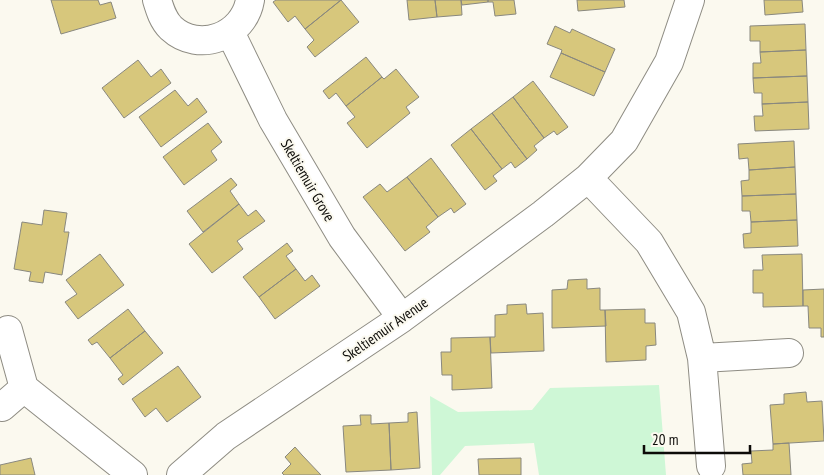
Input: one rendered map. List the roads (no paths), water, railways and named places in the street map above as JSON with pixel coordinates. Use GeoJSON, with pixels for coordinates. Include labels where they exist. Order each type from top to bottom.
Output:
{"type":"FeatureCollection","features":[{"type":"Feature","properties":{"kind":"street"},"geometry":{"type":"LineString","coordinates":[[158,0],[162,14],[171,27],[184,37],[200,41],[216,39],[230,32],[241,22],[249,8],[250,0]]}},
{"type":"Feature","properties":{"kind":"street","name":"Skeltiemuir Avenue"},"geometry":{"type":"LineString","coordinates":[[180,475],[226,436],[402,318],[543,214],[588,178],[624,141],[669,62],[690,0]]}},
{"type":"Feature","properties":{"kind":"street","name":"Skeltiemuir Grove"},"geometry":{"type":"LineString","coordinates":[[230,32],[273,120],[342,237],[402,318]]}},
{"type":"Feature","properties":{"kind":"street"},"geometry":{"type":"LineString","coordinates":[[588,178],[649,242],[691,312],[702,358],[711,466]]}},
{"type":"Feature","properties":{"kind":"street"},"geometry":{"type":"LineString","coordinates":[[8,330],[24,388],[133,475]]}},
{"type":"Feature","properties":{"kind":"street"},"geometry":{"type":"LineString","coordinates":[[702,358],[789,352]]}},
{"type":"Feature","properties":{"kind":"street"},"geometry":{"type":"LineString","coordinates":[[2,407],[24,388]]}}]}
